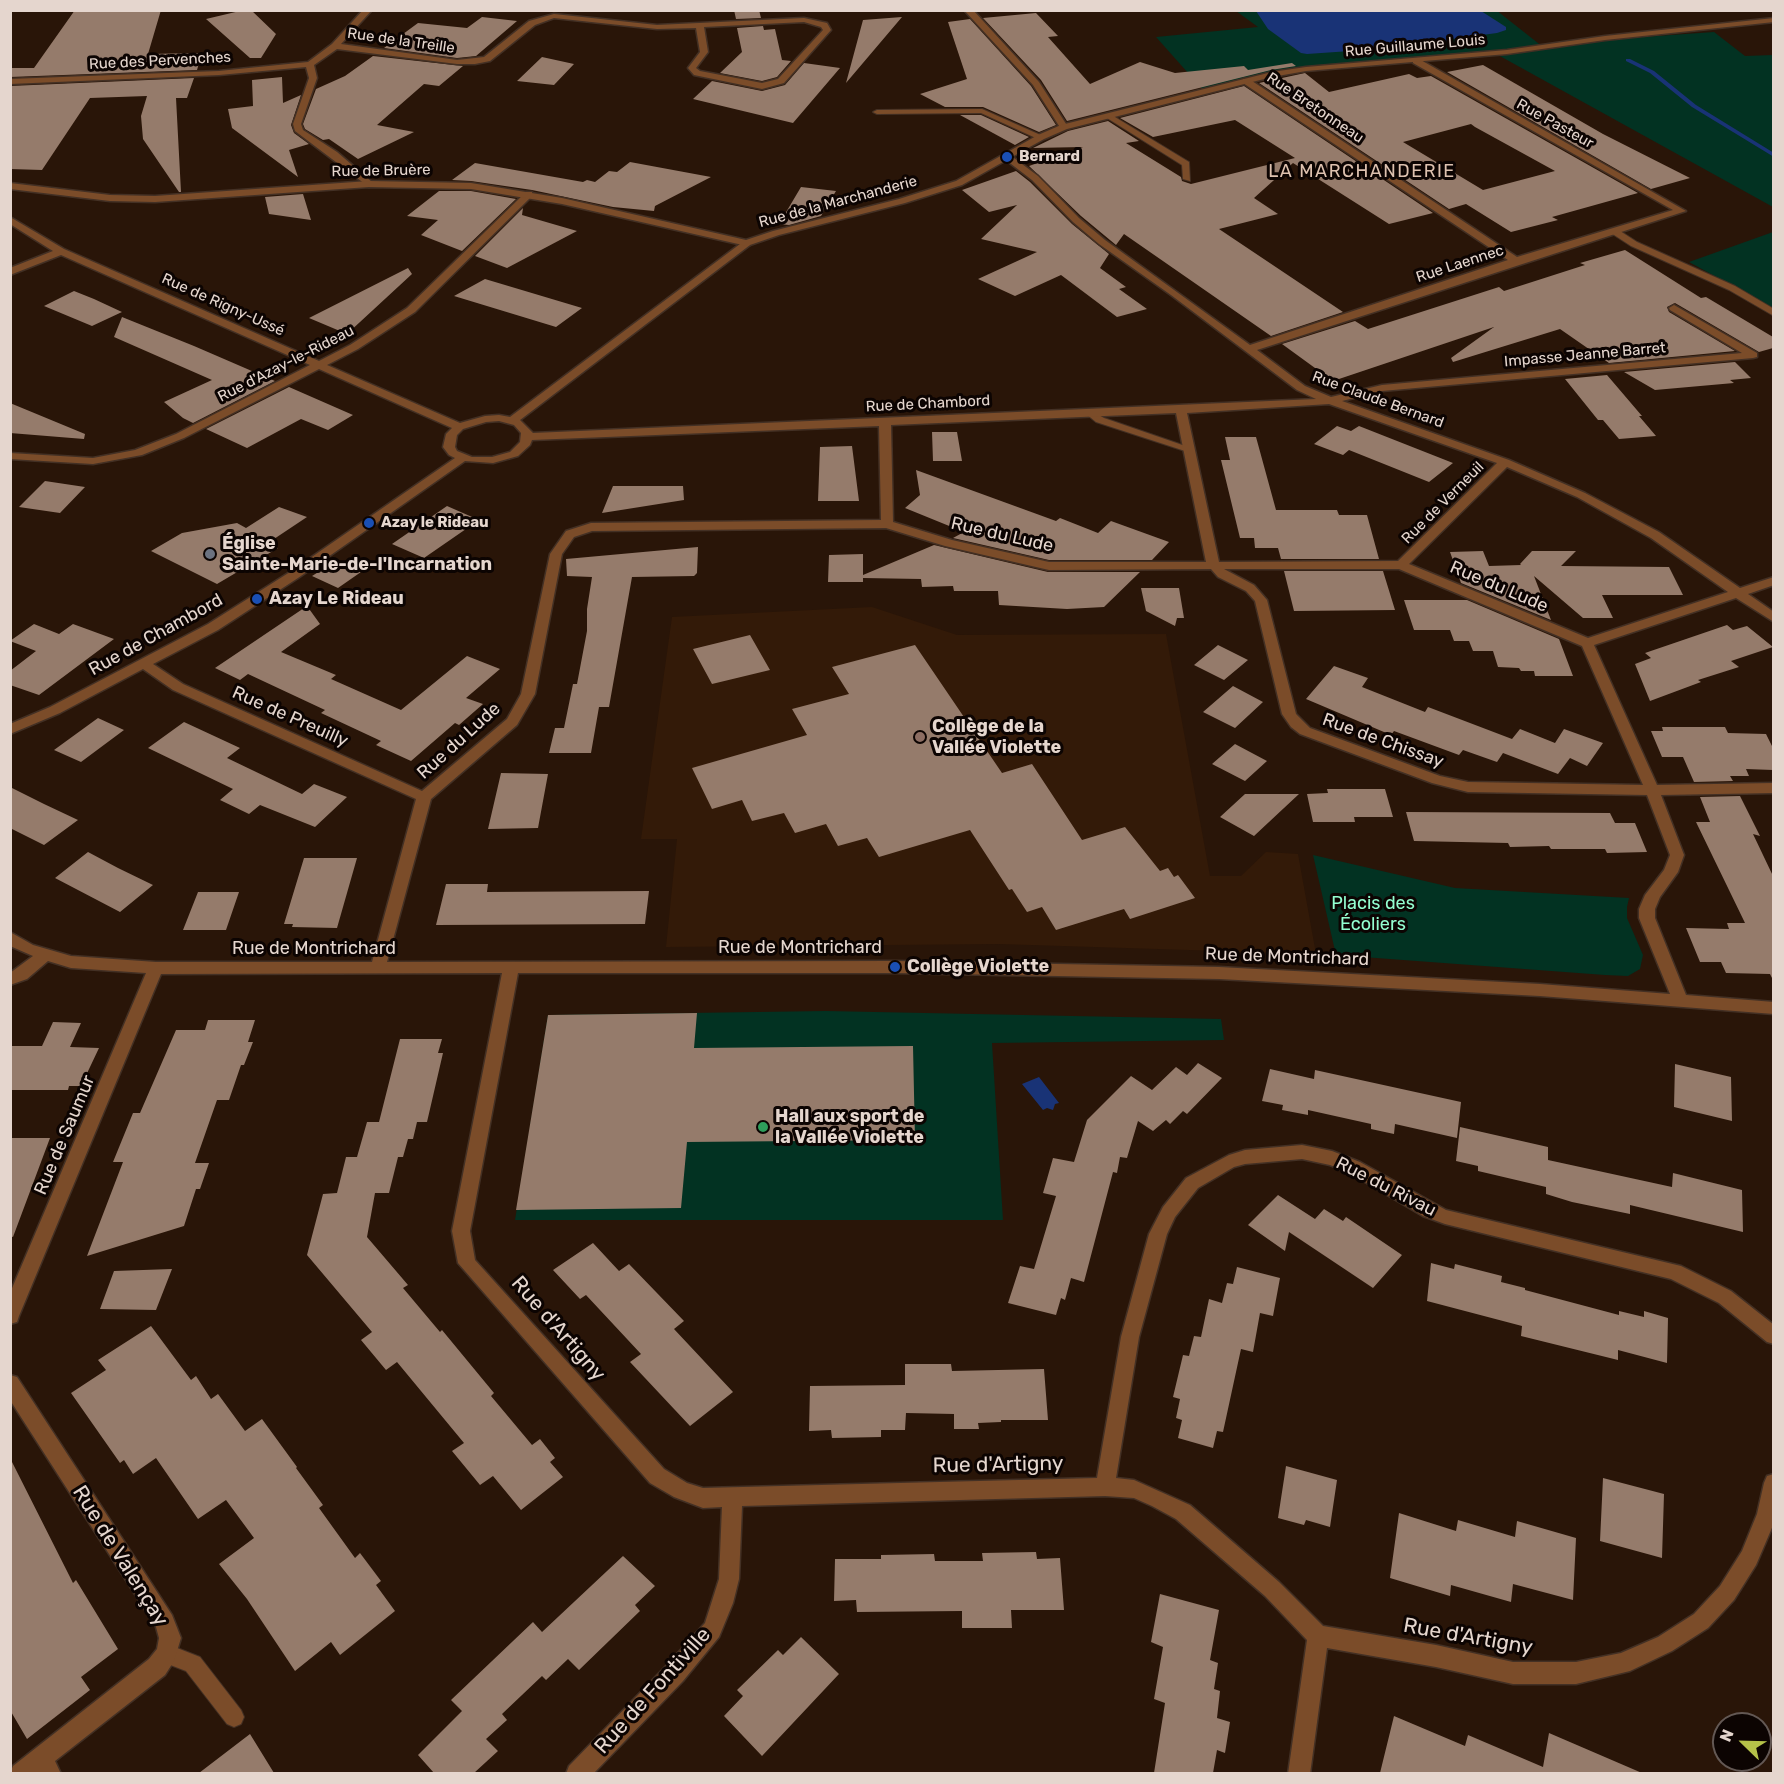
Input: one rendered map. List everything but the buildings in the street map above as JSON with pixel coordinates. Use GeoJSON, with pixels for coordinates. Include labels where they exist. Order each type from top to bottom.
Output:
{"type":"FeatureCollection","features":[{"type":"Feature","properties":{"kind":"street"},"geometry":{"type":"LineString","coordinates":[[368,10],[335,46],[310,64],[313,78],[297,124],[299,131],[334,154],[369,184]]}},
{"type":"Feature","properties":{"kind":"street"},"geometry":{"type":"LineString","coordinates":[[968,10],[1036,84],[1064,128]]}},
{"type":"Feature","properties":{"kind":"street","name":"Rue de la Treille"},"geometry":{"type":"LineString","coordinates":[[335,46],[457,62],[475,62],[487,59],[531,23],[554,16],[641,26],[700,26],[804,20],[824,25],[827,30],[781,81],[762,86],[697,73],[692,68],[704,52],[700,26]]}},
{"type":"Feature","properties":{"kind":"street","name":"Rue Guillaume Louis"},"geometry":{"type":"LineString","coordinates":[[1064,128],[1246,81],[1306,69],[1416,61],[1773,20]]}},
{"type":"Feature","properties":{"kind":"street","name":"Rue Pasteur"},"geometry":{"type":"LineString","coordinates":[[1416,61],[1681,211]]}},
{"type":"Feature","properties":{"kind":"street","name":"Rue des Pervenches"},"geometry":{"type":"LineString","coordinates":[[10,82],[219,73],[310,64]]}},
{"type":"Feature","properties":{"kind":"street","name":"Rue Bretonneau"},"geometry":{"type":"LineString","coordinates":[[1246,81],[1516,261]]}},
{"type":"Feature","properties":{"kind":"street","name":"Rue de la Marchanderie"},"geometry":{"type":"LineString","coordinates":[[512,421],[747,243],[776,232],[902,201],[948,187],[974,176],[1041,137],[1064,128]]}},
{"type":"Feature","properties":{"kind":"street","name":"Rue Claude Bernard"},"geometry":{"type":"LineString","coordinates":[[1006,157],[1035,178],[1076,220],[1102,242],[1301,388],[1330,401],[1505,462],[1581,495],[1655,535],[1773,618]]}},
{"type":"Feature","properties":{"kind":"street","name":"Rue de Bruère"},"geometry":{"type":"LineString","coordinates":[[10,186],[110,198],[164,199],[369,184],[471,186],[529,194],[747,243]]}},
{"type":"Feature","properties":{"kind":"street","name":"Rue d'Azay-le-Rideau"},"geometry":{"type":"LineString","coordinates":[[10,456],[93,461],[138,453],[180,436],[320,364],[373,335],[411,310],[529,194]]}},
{"type":"Feature","properties":{"kind":"street","name":"Rue Laennec"},"geometry":{"type":"LineString","coordinates":[[1248,349],[1516,261],[1681,211]]}},
{"type":"Feature","properties":{"kind":"street","name":"Rue de Rigny-Ussé"},"geometry":{"type":"LineString","coordinates":[[10,220],[61,250],[459,427]]}},
{"type":"Feature","properties":{"kind":"street"},"geometry":{"type":"LineString","coordinates":[[10,272],[61,250]]}},
{"type":"Feature","properties":{"kind":"street","name":"Impasse Jeanne Barret"},"geometry":{"type":"LineString","coordinates":[[1330,401],[1382,388],[1753,355],[1674,308]]}},
{"type":"Feature","properties":{"kind":"street","name":"Rue de Chambord"},"geometry":{"type":"LineString","coordinates":[[528,437],[885,423],[1330,401]]}},
{"type":"Feature","properties":{"kind":"street"},"geometry":{"type":"LineString","coordinates":[[1181,409],[1213,564]]}},
{"type":"Feature","properties":{"kind":"street"},"geometry":{"type":"LineString","coordinates":[[485,419],[512,421],[524,427],[528,437],[521,448],[504,458],[482,461],[462,458],[448,447],[452,434],[459,427],[485,419]]}},
{"type":"Feature","properties":{"kind":"street"},"geometry":{"type":"LineString","coordinates":[[885,423],[887,524]]}},
{"type":"Feature","properties":{"kind":"street","name":"Rue de Chambord"},"geometry":{"type":"LineString","coordinates":[[10,730],[145,664],[213,627],[294,575],[462,458]]}},
{"type":"Feature","properties":{"kind":"street","name":"Rue de Verneuil"},"geometry":{"type":"LineString","coordinates":[[1401,565],[1505,462]]}},
{"type":"Feature","properties":{"kind":"street","name":"Rue du Lude"},"geometry":{"type":"LineString","coordinates":[[378,968],[424,797],[512,722],[528,694],[556,554],[570,534],[591,527],[887,524],[949,543],[1049,566],[1401,565],[1587,643]]}},
{"type":"Feature","properties":{"kind":"street","name":"Rue de Chissay"},"geometry":{"type":"LineString","coordinates":[[1213,564],[1222,574],[1250,588],[1261,600],[1289,714],[1305,731],[1452,785],[1651,790],[1773,788]]}},
{"type":"Feature","properties":{"kind":"street"},"geometry":{"type":"LineString","coordinates":[[1680,1000],[1647,918],[1647,909],[1653,895],[1671,872],[1677,855],[1666,822],[1587,643],[1773,580]]}},
{"type":"Feature","properties":{"kind":"street","name":"Rue de Preuilly"},"geometry":{"type":"LineString","coordinates":[[145,664],[178,687],[424,797]]}},
{"type":"Feature","properties":{"kind":"street","name":"Rue de Montrichard"},"geometry":{"type":"LineString","coordinates":[[10,938],[44,955],[71,963],[156,968],[895,967],[1208,973],[1333,978],[1773,1008]]}},
{"type":"Feature","properties":{"kind":"street"},"geometry":{"type":"LineString","coordinates":[[10,980],[21,975],[44,955]]}},
{"type":"Feature","properties":{"kind":"street","name":"Rue de Saumur"},"geometry":{"type":"LineString","coordinates":[[10,1316],[156,968]]}},
{"type":"Feature","properties":{"kind":"street","name":"Rue d'Artigny"},"geometry":{"type":"LineString","coordinates":[[511,969],[461,1232],[467,1263],[657,1476],[681,1490],[703,1498],[1105,1487],[1134,1489],[1160,1499],[1183,1512],[1272,1588],[1318,1636],[1436,1656],[1513,1673],[1576,1673],[1622,1663],[1665,1644],[1701,1621],[1727,1593],[1749,1558],[1763,1525],[1773,1483]]}},
{"type":"Feature","properties":{"kind":"street","name":"Rue du Rivau"},"geometry":{"type":"LineString","coordinates":[[1105,1487],[1130,1337],[1158,1234],[1168,1212],[1192,1183],[1229,1162],[1245,1157],[1302,1152],[1332,1158],[1354,1167],[1429,1211],[1445,1217],[1675,1272],[1725,1297],[1773,1336]]}},
{"type":"Feature","properties":{"kind":"street","name":"Rue de Valençay"},"geometry":{"type":"LineString","coordinates":[[10,1383],[165,1622],[170,1638],[167,1654]]}},
{"type":"Feature","properties":{"kind":"street","name":"Rue de Fontiville"},"geometry":{"type":"LineString","coordinates":[[577,1773],[675,1673],[712,1630],[723,1603],[729,1579],[732,1496]]}},
{"type":"Feature","properties":{"kind":"street"},"geometry":{"type":"LineString","coordinates":[[1299,1773],[1318,1636]]}},
{"type":"Feature","properties":{"kind":"street"},"geometry":{"type":"LineString","coordinates":[[21,1773],[46,1766],[158,1667],[167,1654]]}},
{"type":"Feature","properties":{"kind":"lane"},"geometry":{"type":"LineString","coordinates":[[877,112],[982,111],[1041,137]]}},
{"type":"Feature","properties":{"kind":"lane"},"geometry":{"type":"LineString","coordinates":[[1110,116],[1186,164],[1187,179]]}},
{"type":"Feature","properties":{"kind":"lane"},"geometry":{"type":"LineString","coordinates":[[1614,231],[1634,244],[1732,288],[1773,313]]}},
{"type":"Feature","properties":{"kind":"lane"},"geometry":{"type":"LineString","coordinates":[[1090,413],[1100,420],[1189,449]]}},
{"type":"Feature","properties":{"kind":"lane"},"geometry":{"type":"LineString","coordinates":[[167,1654],[192,1664],[234,1717]]}},
{"type":"Feature","properties":{"kind":"shaded area","name":"Collège de la Vallée Violette"},"geometry":{"type":"Polygon","coordinates":[[[872,607],[957,635],[1166,634],[1210,876],[1241,876],[1266,852],[1298,854],[1316,954],[999,944],[666,947],[677,839],[641,839],[672,617],[872,607]]]}},
{"type":"Feature","properties":{"kind":"green space"},"geometry":{"type":"Polygon","coordinates":[[[1496,10],[1543,47],[1306,69],[1205,92],[1156,37],[1258,27],[1236,11],[1496,10]]]}},
{"type":"Feature","properties":{"kind":"green space"},"geometry":{"type":"Polygon","coordinates":[[[1714,32],[1745,56],[1773,55],[1773,207],[1498,55],[1628,38],[1714,32]]]}},
{"type":"Feature","properties":{"kind":"green space"},"geometry":{"type":"Polygon","coordinates":[[[1773,232],[1773,308],[1689,262],[1773,232]]]}},
{"type":"Feature","properties":{"kind":"green space","name":"Placis des Écoliers"},"geometry":{"type":"Polygon","coordinates":[[[1313,855],[1455,888],[1629,898],[1627,918],[1643,955],[1640,969],[1628,976],[1605,975],[1336,955],[1313,855]]]}},
{"type":"Feature","properties":{"kind":"green space","name":"Hall aux sport de la Vallée Violette"},"geometry":{"type":"Polygon","coordinates":[[[826,1011],[1221,1019],[1224,1040],[992,1043],[1003,1220],[515,1220],[548,1015],[826,1011]]]}},
{"type":"Feature","properties":{"kind":"water"},"geometry":{"type":"Polygon","coordinates":[[[1256,11],[1481,11],[1506,27],[1506,30],[1452,39],[1437,45],[1307,54],[1301,53],[1268,29],[1256,11]]]}},
{"type":"Feature","properties":{"kind":"water"},"geometry":{"type":"Polygon","coordinates":[[[1039,1077],[1059,1103],[1055,1104],[1053,1110],[1047,1108],[1043,1110],[1022,1084],[1039,1077]]]}},
{"type":"Feature","properties":{"kind":"waterway"},"geometry":{"type":"LineString","coordinates":[[1628,60],[1652,72],[1694,106],[1774,156]]}},
{"type":"Feature","properties":{"kind":"place","name":"Bernard"},"geometry":{"type":"Point","coordinates":[1007,157]}},
{"type":"Feature","properties":{"kind":"place","name":"Azay le Rideau"},"geometry":{"type":"Point","coordinates":[369,523]}},
{"type":"Feature","properties":{"kind":"place","name":"Église Sainte-Marie-de-l'Incarnation"},"geometry":{"type":"Point","coordinates":[210,554]}},
{"type":"Feature","properties":{"kind":"place","name":"Azay Le Rideau"},"geometry":{"type":"Point","coordinates":[257,599]}},
{"type":"Feature","properties":{"kind":"place","name":"Collège de la Vallée Violette"},"geometry":{"type":"Point","coordinates":[920,737]}},
{"type":"Feature","properties":{"kind":"place","name":"Collège Violette"},"geometry":{"type":"Point","coordinates":[895,967]}},
{"type":"Feature","properties":{"kind":"place","name":"Hall aux sport de la Vallée Violette"},"geometry":{"type":"Point","coordinates":[763,1127]}},
{"type":"Feature","properties":{"kind":"district","name":"LA MARCHANDERIE"},"geometry":{"type":"Point","coordinates":[1362,172]}}]}
